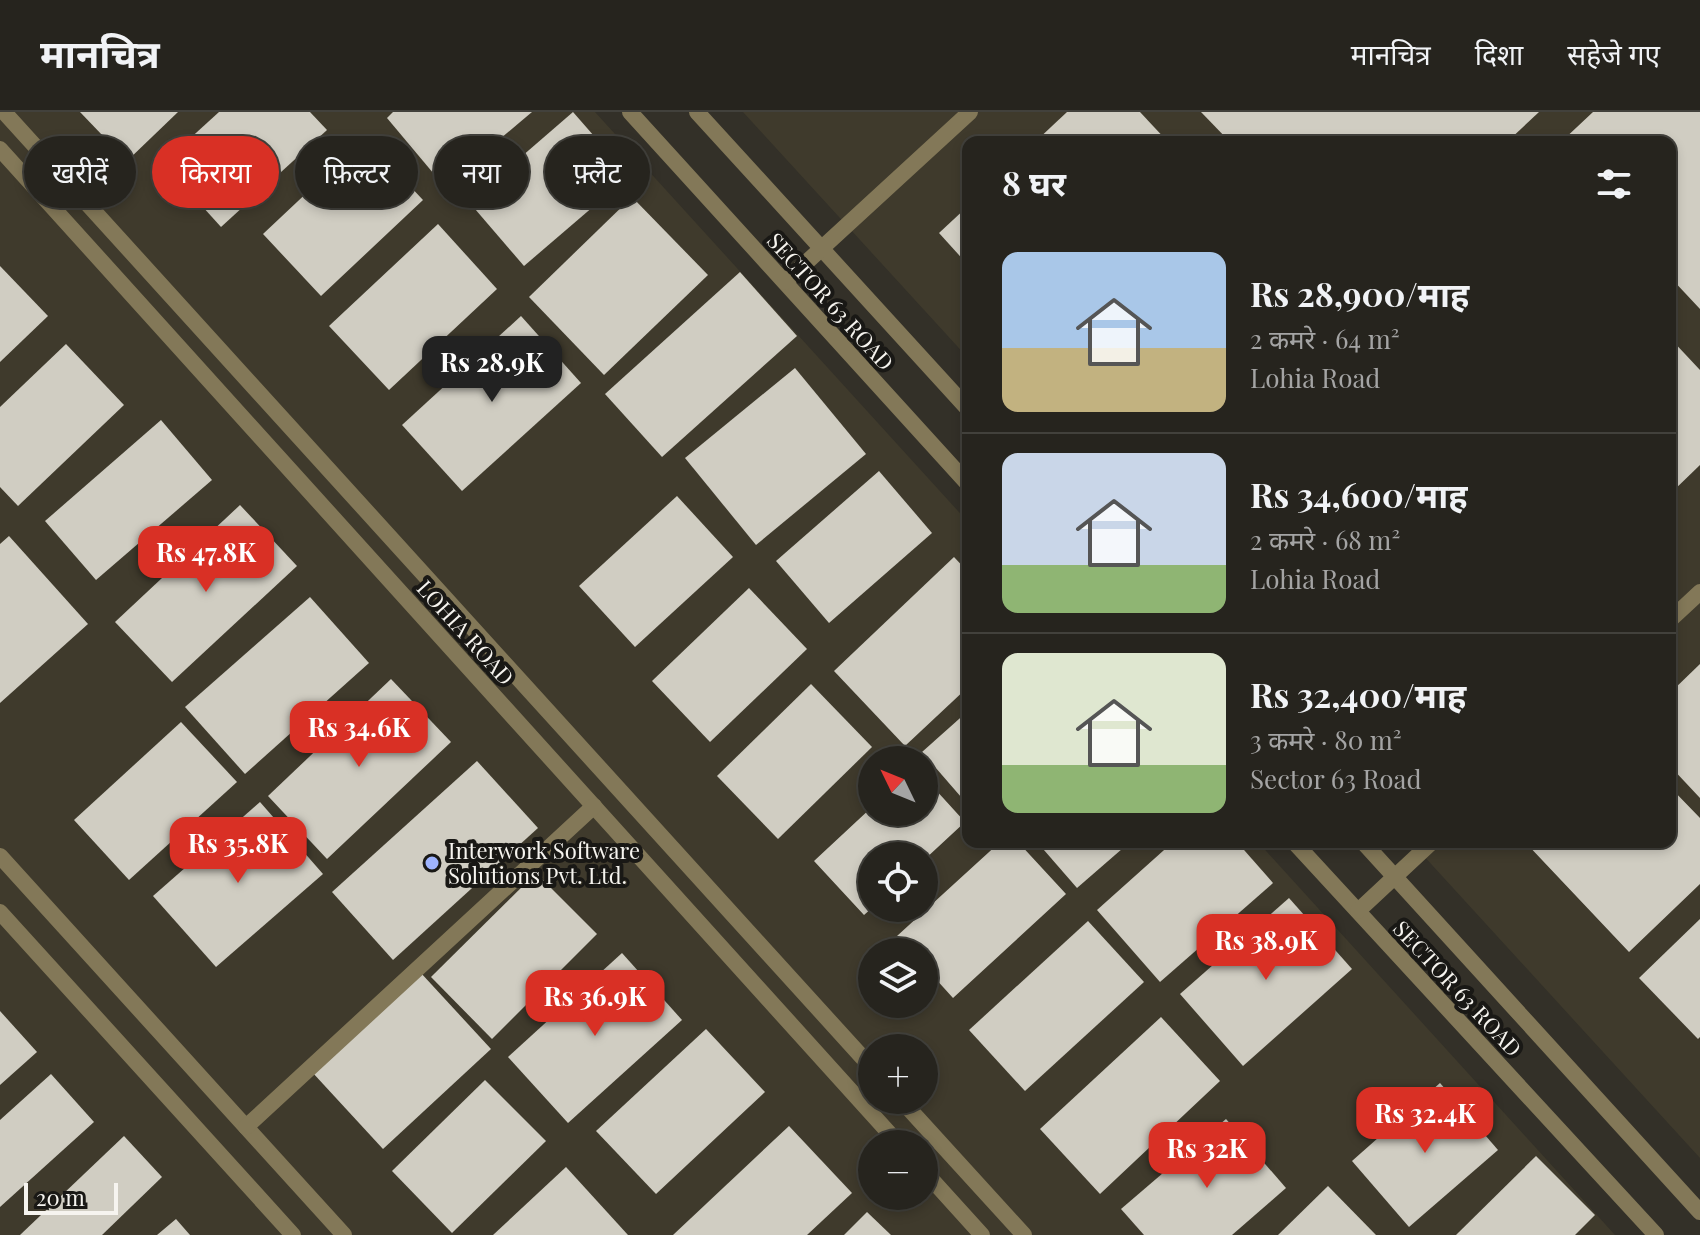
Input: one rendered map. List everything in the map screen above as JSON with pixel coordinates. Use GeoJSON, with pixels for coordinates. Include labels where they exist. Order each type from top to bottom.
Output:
{"type":"FeatureCollection","features":[{"type":"Feature","properties":{"kind":"street","name":"LOHIA ROAD"},"geometry":{"type":"LineString","coordinates":[[4,112],[858,1053]]}},
{"type":"Feature","properties":{"kind":"street","name":"SECTOR 63 ROAD"},"geometry":{"type":"LineString","coordinates":[[630,112],[962,477]]}},
{"type":"Feature","properties":{"kind":"street","name":"SECTOR 63 ROAD"},"geometry":{"type":"LineString","coordinates":[[697,112],[962,402]]}},
{"type":"Feature","properties":{"kind":"street"},"geometry":{"type":"LineString","coordinates":[[785,282],[970,112]]}},
{"type":"Feature","properties":{"kind":"street","name":"LOHIA ROAD"},"geometry":{"type":"LineString","coordinates":[[0,149],[886,1130]]}},
{"type":"Feature","properties":{"kind":"street"},"geometry":{"type":"LineString","coordinates":[[1676,614],[1700,592]]}},
{"type":"Feature","properties":{"kind":"street"},"geometry":{"type":"LineString","coordinates":[[246,1127],[594,806]]}},
{"type":"Feature","properties":{"kind":"street","name":"SECTOR 63 ROAD"},"geometry":{"type":"LineString","coordinates":[[1300,848],[1656,1235]]}},
{"type":"Feature","properties":{"kind":"street","name":"SECTOR 63 ROAD"},"geometry":{"type":"LineString","coordinates":[[1368,848],[1700,1212]]}},
{"type":"Feature","properties":{"kind":"street"},"geometry":{"type":"LineString","coordinates":[[1358,911],[1425,848]]}},
{"type":"Feature","properties":{"kind":"street"},"geometry":{"type":"LineString","coordinates":[[0,856],[344,1235]]}},
{"type":"Feature","properties":{"kind":"street"},"geometry":{"type":"LineString","coordinates":[[0,912],[293,1235]]}},
{"type":"Feature","properties":{"kind":"street"},"geometry":{"type":"LineString","coordinates":[[914,1114],[1024,1235]]}},
{"type":"Feature","properties":{"kind":"street"},"geometry":{"type":"LineString","coordinates":[[938,1186],[982,1235]]}},
{"type":"Feature","properties":{"kind":"shaded area"},"geometry":{"type":"Polygon","coordinates":[[[0,112],[595,112],[617,136],[545,136],[545,208],[650,208],[650,172],[962,515],[962,848],[1263,848],[1615,1235],[0,1235],[0,112]]]}},
{"type":"Feature","properties":{"kind":"shaded area"},"geometry":{"type":"Polygon","coordinates":[[[743,112],[1700,112],[1700,1158],[1416,848],[1676,848],[1676,136],[962,136],[962,351],[743,112]]]}},
{"type":"Feature","properties":{"kind":"building"},"geometry":{"type":"Polygon","coordinates":[[[80,112],[178,112],[136,152],[136,136],[103,136],[80,112]]]}},
{"type":"Feature","properties":{"kind":"building"},"geometry":{"type":"Polygon","coordinates":[[[219,112],[310,112],[327,130],[320,136],[295,136],[295,159],[279,174],[279,136],[193,136],[219,112]]]}},
{"type":"Feature","properties":{"kind":"building"},"geometry":{"type":"Polygon","coordinates":[[[393,112],[532,112],[503,136],[434,136],[434,174],[418,155],[418,136],[402,136],[387,118],[393,112]]]}},
{"type":"Feature","properties":{"kind":"building"},"geometry":{"type":"Polygon","coordinates":[[[573,112],[594,136],[545,136],[573,112]]]}},
{"type":"Feature","properties":{"kind":"building"},"geometry":{"type":"Polygon","coordinates":[[[1067,112],[1140,112],[1162,136],[1041,136],[1067,112]]]}},
{"type":"Feature","properties":{"kind":"building"},"geometry":{"type":"Polygon","coordinates":[[[1201,112],[1539,112],[1513,136],[1224,136],[1201,112]]]}},
{"type":"Feature","properties":{"kind":"building"},"geometry":{"type":"Polygon","coordinates":[[[1593,112],[1700,112],[1700,309],[1676,283],[1676,136],[1567,136],[1593,112]]]}},
{"type":"Feature","properties":{"kind":"building"},"geometry":{"type":"Polygon","coordinates":[[[545,136],[545,208],[592,208],[524,266],[474,208],[529,208],[529,150],[545,136]]]}},
{"type":"Feature","properties":{"kind":"building"},"geometry":{"type":"Polygon","coordinates":[[[295,204],[295,208],[414,208],[321,296],[263,234],[295,204]]]}},
{"type":"Feature","properties":{"kind":"building"},"geometry":{"type":"Polygon","coordinates":[[[204,208],[242,208],[221,227],[204,208]]]}},
{"type":"Feature","properties":{"kind":"building"},"geometry":{"type":"Polygon","coordinates":[[[621,208],[643,208],[708,275],[604,375],[529,297],[621,208]]]}},
{"type":"Feature","properties":{"kind":"building"},"geometry":{"type":"Polygon","coordinates":[[[962,212],[962,258],[939,233],[962,212]]]}},
{"type":"Feature","properties":{"kind":"building"},"geometry":{"type":"Polygon","coordinates":[[[438,224],[497,289],[389,390],[329,326],[438,224]]]}},
{"type":"Feature","properties":{"kind":"building"},"geometry":{"type":"Polygon","coordinates":[[[0,266],[48,316],[0,362],[0,266]]]}},
{"type":"Feature","properties":{"kind":"building"},"geometry":{"type":"Polygon","coordinates":[[[740,272],[797,336],[662,457],[605,394],[740,272]]]}},
{"type":"Feature","properties":{"kind":"building"},"geometry":{"type":"Polygon","coordinates":[[[521,316],[581,383],[462,491],[402,425],[521,316]]]}},
{"type":"Feature","properties":{"kind":"building"},"geometry":{"type":"Polygon","coordinates":[[[66,344],[124,405],[18,506],[0,487],[0,407],[66,344]]]}},
{"type":"Feature","properties":{"kind":"building"},"geometry":{"type":"Polygon","coordinates":[[[1676,344],[1700,370],[1700,465],[1676,488],[1676,344]]]}},
{"type":"Feature","properties":{"kind":"building"},"geometry":{"type":"Polygon","coordinates":[[[795,368],[866,454],[756,545],[685,458],[795,368]]]}},
{"type":"Feature","properties":{"kind":"building"},"geometry":{"type":"Polygon","coordinates":[[[161,420],[212,480],[96,580],[45,521],[161,420]]]}},
{"type":"Feature","properties":{"kind":"building"},"geometry":{"type":"Polygon","coordinates":[[[879,471],[932,533],[829,623],[776,561],[879,471]]]}},
{"type":"Feature","properties":{"kind":"building"},"geometry":{"type":"Polygon","coordinates":[[[677,496],[733,557],[635,647],[579,586],[677,496]]]}},
{"type":"Feature","properties":{"kind":"building"},"geometry":{"type":"Polygon","coordinates":[[[240,505],[297,566],[172,682],[115,622],[240,505]]]}},
{"type":"Feature","properties":{"kind":"building"},"geometry":{"type":"Polygon","coordinates":[[[9,536],[88,624],[0,703],[0,544],[9,536]]]}},
{"type":"Feature","properties":{"kind":"building"},"geometry":{"type":"Polygon","coordinates":[[[954,557],[962,566],[962,693],[905,746],[834,671],[954,557]]]}},
{"type":"Feature","properties":{"kind":"building"},"geometry":{"type":"Polygon","coordinates":[[[749,588],[807,649],[710,742],[652,681],[749,588]]]}},
{"type":"Feature","properties":{"kind":"building"},"geometry":{"type":"Polygon","coordinates":[[[310,597],[369,663],[245,774],[185,707],[310,597]]]}},
{"type":"Feature","properties":{"kind":"building"},"geometry":{"type":"Polygon","coordinates":[[[1700,664],[1700,798],[1676,772],[1676,687],[1700,664]]]}},
{"type":"Feature","properties":{"kind":"building"},"geometry":{"type":"Polygon","coordinates":[[[391,679],[451,742],[327,859],[268,796],[391,679]]]}},
{"type":"Feature","properties":{"kind":"building"},"geometry":{"type":"Polygon","coordinates":[[[811,684],[871,746],[858,746],[858,761],[778,839],[717,776],[811,684]]]}},
{"type":"Feature","properties":{"kind":"building"},"geometry":{"type":"Polygon","coordinates":[[[962,716],[962,798],[938,770],[938,746],[929,746],[962,716]]]}},
{"type":"Feature","properties":{"kind":"building"},"geometry":{"type":"Polygon","coordinates":[[[181,722],[237,782],[129,880],[74,820],[181,722]]]}},
{"type":"Feature","properties":{"kind":"building"},"geometry":{"type":"Polygon","coordinates":[[[477,761],[538,828],[393,960],[332,892],[477,761]]]}},
{"type":"Feature","properties":{"kind":"building"},"geometry":{"type":"Polygon","coordinates":[[[938,792],[962,819],[962,825],[938,847],[938,842],[858,842],[858,909],[814,861],[858,820],[858,826],[938,826],[938,792]]]}},
{"type":"Feature","properties":{"kind":"building"},"geometry":{"type":"Polygon","coordinates":[[[1676,793],[1700,818],[1700,884],[1629,952],[1531,848],[1676,848],[1676,793]]]}},
{"type":"Feature","properties":{"kind":"building"},"geometry":{"type":"Polygon","coordinates":[[[260,802],[323,874],[216,967],[153,896],[260,802]]]}},
{"type":"Feature","properties":{"kind":"building"},"geometry":{"type":"Polygon","coordinates":[[[993,848],[1024,848],[1066,894],[953,998],[938,981],[938,938],[897,936],[912,922],[938,922],[938,899],[993,848]]]}},
{"type":"Feature","properties":{"kind":"building"},"geometry":{"type":"Polygon","coordinates":[[[1042,848],[1123,848],[1077,888],[1042,848]]]}},
{"type":"Feature","properties":{"kind":"building"},"geometry":{"type":"Polygon","coordinates":[[[1166,848],[1242,848],[1273,883],[1160,982],[1097,910],[1166,848]]]}},
{"type":"Feature","properties":{"kind":"building"},"geometry":{"type":"Polygon","coordinates":[[[536,873],[597,934],[492,1039],[431,977],[536,873]]]}},
{"type":"Feature","properties":{"kind":"building"},"geometry":{"type":"Polygon","coordinates":[[[1289,898],[1352,969],[1243,1066],[1180,994],[1289,898]]]}},
{"type":"Feature","properties":{"kind":"building"},"geometry":{"type":"Polygon","coordinates":[[[1700,919],[1700,1037],[1698,1039],[1639,978],[1700,919]]]}},
{"type":"Feature","properties":{"kind":"building"},"geometry":{"type":"Polygon","coordinates":[[[1088,921],[1144,982],[1025,1091],[969,1030],[1088,921]]]}},
{"type":"Feature","properties":{"kind":"building"},"geometry":{"type":"Polygon","coordinates":[[[622,953],[682,1020],[568,1123],[508,1057],[622,953]]]}},
{"type":"Feature","properties":{"kind":"building"},"geometry":{"type":"Polygon","coordinates":[[[420,972],[491,1049],[383,1149],[312,1072],[420,972]]]}},
{"type":"Feature","properties":{"kind":"building"},"geometry":{"type":"Polygon","coordinates":[[[0,1011],[37,1052],[0,1085],[0,1011]]]}},
{"type":"Feature","properties":{"kind":"building"},"geometry":{"type":"Polygon","coordinates":[[[1161,1017],[1220,1081],[1100,1194],[1040,1129],[1161,1017]]]}},
{"type":"Feature","properties":{"kind":"building"},"geometry":{"type":"Polygon","coordinates":[[[706,1029],[765,1092],[656,1194],[596,1131],[706,1029]]]}},
{"type":"Feature","properties":{"kind":"building"},"geometry":{"type":"Polygon","coordinates":[[[51,1074],[94,1122],[0,1207],[0,1120],[51,1074]]]}},
{"type":"Feature","properties":{"kind":"building"},"geometry":{"type":"Polygon","coordinates":[[[485,1080],[546,1141],[452,1233],[392,1171],[485,1080]]]}},
{"type":"Feature","properties":{"kind":"building"},"geometry":{"type":"Polygon","coordinates":[[[1440,1083],[1498,1150],[1409,1227],[1352,1161],[1440,1083]]]}},
{"type":"Feature","properties":{"kind":"building"},"geometry":{"type":"Polygon","coordinates":[[[1226,1119],[1286,1188],[1232,1235],[1144,1235],[1121,1209],[1226,1119]]]}},
{"type":"Feature","properties":{"kind":"building"},"geometry":{"type":"Polygon","coordinates":[[[789,1126],[852,1193],[807,1235],[673,1235],[789,1126]]]}},
{"type":"Feature","properties":{"kind":"building"},"geometry":{"type":"Polygon","coordinates":[[[124,1136],[162,1177],[102,1235],[20,1235],[124,1136]]]}},
{"type":"Feature","properties":{"kind":"building"},"geometry":{"type":"Polygon","coordinates":[[[1536,1156],[1595,1215],[1575,1235],[1456,1235],[1536,1156]]]}},
{"type":"Feature","properties":{"kind":"building"},"geometry":{"type":"Polygon","coordinates":[[[566,1167],[628,1235],[493,1235],[566,1167]]]}},
{"type":"Feature","properties":{"kind":"building"},"geometry":{"type":"Polygon","coordinates":[[[1328,1186],[1376,1235],[1278,1235],[1328,1186]]]}},
{"type":"Feature","properties":{"kind":"building"},"geometry":{"type":"Polygon","coordinates":[[[867,1212],[891,1235],[844,1235],[867,1212]]]}},
{"type":"Feature","properties":{"kind":"building"},"geometry":{"type":"Polygon","coordinates":[[[176,1219],[190,1235],[157,1235],[176,1219]]]}},
{"type":"Feature","properties":{"kind":"place","name":"Interwork Software Solutions Pvt. Ltd."},"geometry":{"type":"Point","coordinates":[432,863]}}]}
